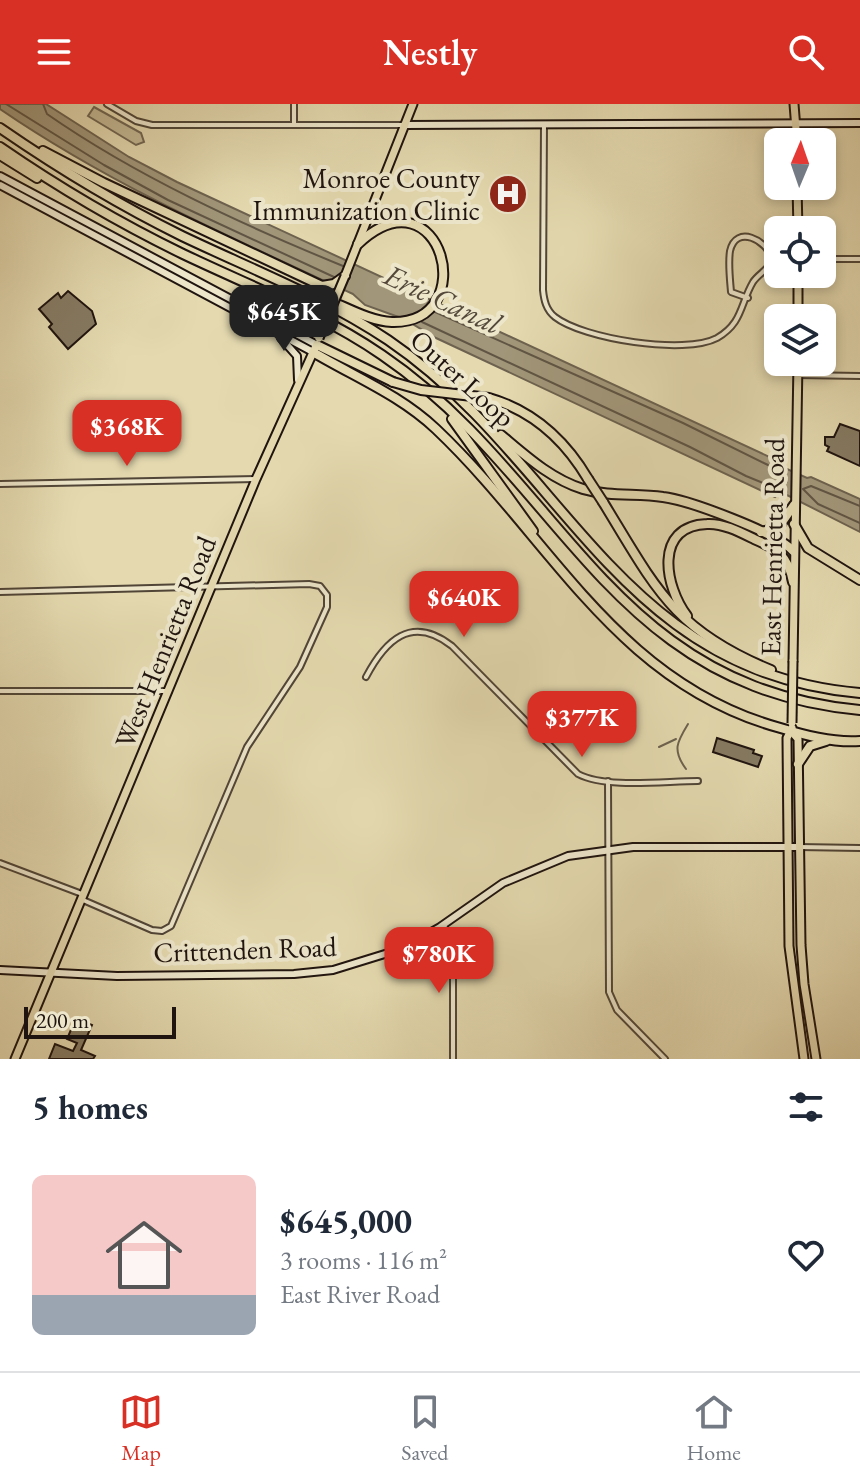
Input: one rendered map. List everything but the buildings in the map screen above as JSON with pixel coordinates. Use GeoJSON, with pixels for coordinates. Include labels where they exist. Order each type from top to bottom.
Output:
{"type":"FeatureCollection","features":[{"type":"Feature","properties":{"kind":"highway"},"geometry":{"type":"LineString","coordinates":[[1,129],[104,183],[322,286],[331,285],[345,276]]}},
{"type":"Feature","properties":{"kind":"highway","name":"Outer Loop"},"geometry":{"type":"LineString","coordinates":[[1,129],[120,204],[337,309],[415,360],[464,402],[613,569],[674,625],[754,670],[807,686],[856,693]]}},
{"type":"Feature","properties":{"kind":"highway","name":"Outer Loop"},"geometry":{"type":"LineString","coordinates":[[0,147],[135,230],[336,327],[384,356],[435,396],[610,588],[666,638],[713,668],[756,687],[810,703],[860,710]]}},
{"type":"Feature","properties":{"kind":"highway"},"geometry":{"type":"LineString","coordinates":[[0,155],[68,197],[135,230]]}},
{"type":"Feature","properties":{"kind":"highway"},"geometry":{"type":"LineString","coordinates":[[253,269],[378,320],[400,321],[419,314],[436,298],[444,277],[440,249],[428,233],[417,225],[387,225],[358,244]]}},
{"type":"Feature","properties":{"kind":"highway"},"geometry":{"type":"LineString","coordinates":[[316,345],[393,382],[426,391],[489,398],[515,408],[548,428],[571,452],[669,605],[698,632],[789,677],[856,693]]}},
{"type":"Feature","properties":{"kind":"highway"},"geometry":{"type":"LineString","coordinates":[[316,345],[428,422],[627,643],[671,678],[726,710],[837,741]]}},
{"type":"Feature","properties":{"kind":"highway"},"geometry":{"type":"LineString","coordinates":[[435,396],[566,574]]}},
{"type":"Feature","properties":{"kind":"highway"},"geometry":{"type":"LineString","coordinates":[[464,402],[526,456],[564,482],[602,494],[677,499],[760,532],[793,551]]}},
{"type":"Feature","properties":{"kind":"highway"},"geometry":{"type":"LineString","coordinates":[[760,532],[789,522],[794,505]]}},
{"type":"Feature","properties":{"kind":"highway"},"geometry":{"type":"LineString","coordinates":[[789,522],[813,553],[860,580]]}},
{"type":"Feature","properties":{"kind":"highway"},"geometry":{"type":"LineString","coordinates":[[724,647],[692,623],[673,596],[667,562],[679,537],[690,528],[707,524],[740,532],[781,552],[788,562],[793,582]]}},
{"type":"Feature","properties":{"kind":"highway"},"geometry":{"type":"LineString","coordinates":[[798,764],[814,743],[860,741]]}},
{"type":"Feature","properties":{"kind":"main road","name":"West Henrietta Road"},"geometry":{"type":"LineString","coordinates":[[15,1059],[256,479],[345,276],[413,104]]}},
{"type":"Feature","properties":{"kind":"main road"},"geometry":{"type":"LineString","coordinates":[[794,104],[796,128]]}},
{"type":"Feature","properties":{"kind":"main road","name":"East Henrietta Road"},"geometry":{"type":"LineString","coordinates":[[794,505],[798,376]]}},
{"type":"Feature","properties":{"kind":"main road","name":"East Henrietta Road"},"geometry":{"type":"LineString","coordinates":[[789,522],[793,551],[792,727],[787,738],[789,946],[804,1059]]}},
{"type":"Feature","properties":{"kind":"main road","name":"East Henrietta Road"},"geometry":{"type":"LineString","coordinates":[[792,727],[798,739],[804,984],[816,1059]]}},
{"type":"Feature","properties":{"kind":"street"},"geometry":{"type":"LineString","coordinates":[[107,104],[136,121],[152,125],[860,123]]}},
{"type":"Feature","properties":{"kind":"street"},"geometry":{"type":"LineString","coordinates":[[294,104],[294,124]]}},
{"type":"Feature","properties":{"kind":"street"},"geometry":{"type":"LineString","coordinates":[[544,124],[543,290],[545,304],[556,318],[631,342],[692,346],[727,330],[742,313],[753,283],[764,272]]}},
{"type":"Feature","properties":{"kind":"street"},"geometry":{"type":"LineString","coordinates":[[0,176],[316,345]]}},
{"type":"Feature","properties":{"kind":"street"},"geometry":{"type":"LineString","coordinates":[[0,185],[268,328],[316,345]]}},
{"type":"Feature","properties":{"kind":"street"},"geometry":{"type":"LineString","coordinates":[[748,298],[731,292],[730,250],[740,239],[752,237],[764,243]]}},
{"type":"Feature","properties":{"kind":"street"},"geometry":{"type":"LineString","coordinates":[[836,259],[860,259]]}},
{"type":"Feature","properties":{"kind":"street"},"geometry":{"type":"LineString","coordinates":[[268,328],[297,356],[297,388]]}},
{"type":"Feature","properties":{"kind":"street"},"geometry":{"type":"LineString","coordinates":[[836,376],[860,376]]}},
{"type":"Feature","properties":{"kind":"street"},"geometry":{"type":"LineString","coordinates":[[0,484],[256,479]]}},
{"type":"Feature","properties":{"kind":"street"},"geometry":{"type":"LineString","coordinates":[[0,592],[313,584],[323,589],[328,603],[300,667],[247,747],[171,926],[162,931],[152,930],[84,897],[0,863]]}},
{"type":"Feature","properties":{"kind":"street"},"geometry":{"type":"LineString","coordinates":[[366,677],[379,653],[395,639],[416,633],[439,638],[452,646],[574,770],[591,779],[608,781],[698,781]]}},
{"type":"Feature","properties":{"kind":"street"},"geometry":{"type":"LineString","coordinates":[[0,691],[169,691]]}},
{"type":"Feature","properties":{"kind":"street"},"geometry":{"type":"LineString","coordinates":[[608,781],[609,992],[617,1010],[665,1059]]}},
{"type":"Feature","properties":{"kind":"street"},"geometry":{"type":"LineString","coordinates":[[799,847],[860,848]]}},
{"type":"Feature","properties":{"kind":"street","name":"Crittenden Road"},"geometry":{"type":"LineString","coordinates":[[0,970],[117,976],[321,972],[380,958],[444,925],[490,891],[527,871],[568,856],[608,848],[799,847]]}},
{"type":"Feature","properties":{"kind":"street"},"geometry":{"type":"LineString","coordinates":[[444,925],[453,950],[453,1059]]}},
{"type":"Feature","properties":{"kind":"shaded area"},"geometry":{"type":"Polygon","coordinates":[[[94,107],[141,133],[144,142],[136,145],[88,116],[94,107]]]}},
{"type":"Feature","properties":{"kind":"water"},"geometry":{"type":"Polygon","coordinates":[[[0,104],[46,104],[129,157],[177,182],[776,460],[778,465],[860,499],[860,532],[781,492],[775,497],[436,338],[404,319],[365,305],[353,294],[217,231],[85,162],[0,109],[0,104]]]}},
{"type":"Feature","properties":{"kind":"waterway"},"geometry":{"type":"LineString","coordinates":[[686,769],[678,746],[688,724]]}},
{"type":"Feature","properties":{"kind":"waterway"},"geometry":{"type":"LineString","coordinates":[[659,747],[676,739]]}},
{"type":"Feature","properties":{"kind":"place","name":"Monroe County Immunization Clinic"},"geometry":{"type":"Point","coordinates":[508,194]}},
{"type":"Feature","properties":{"kind":"water label","name":"Erie Canal"},"geometry":{"type":"Point","coordinates":[443,299]}}]}
